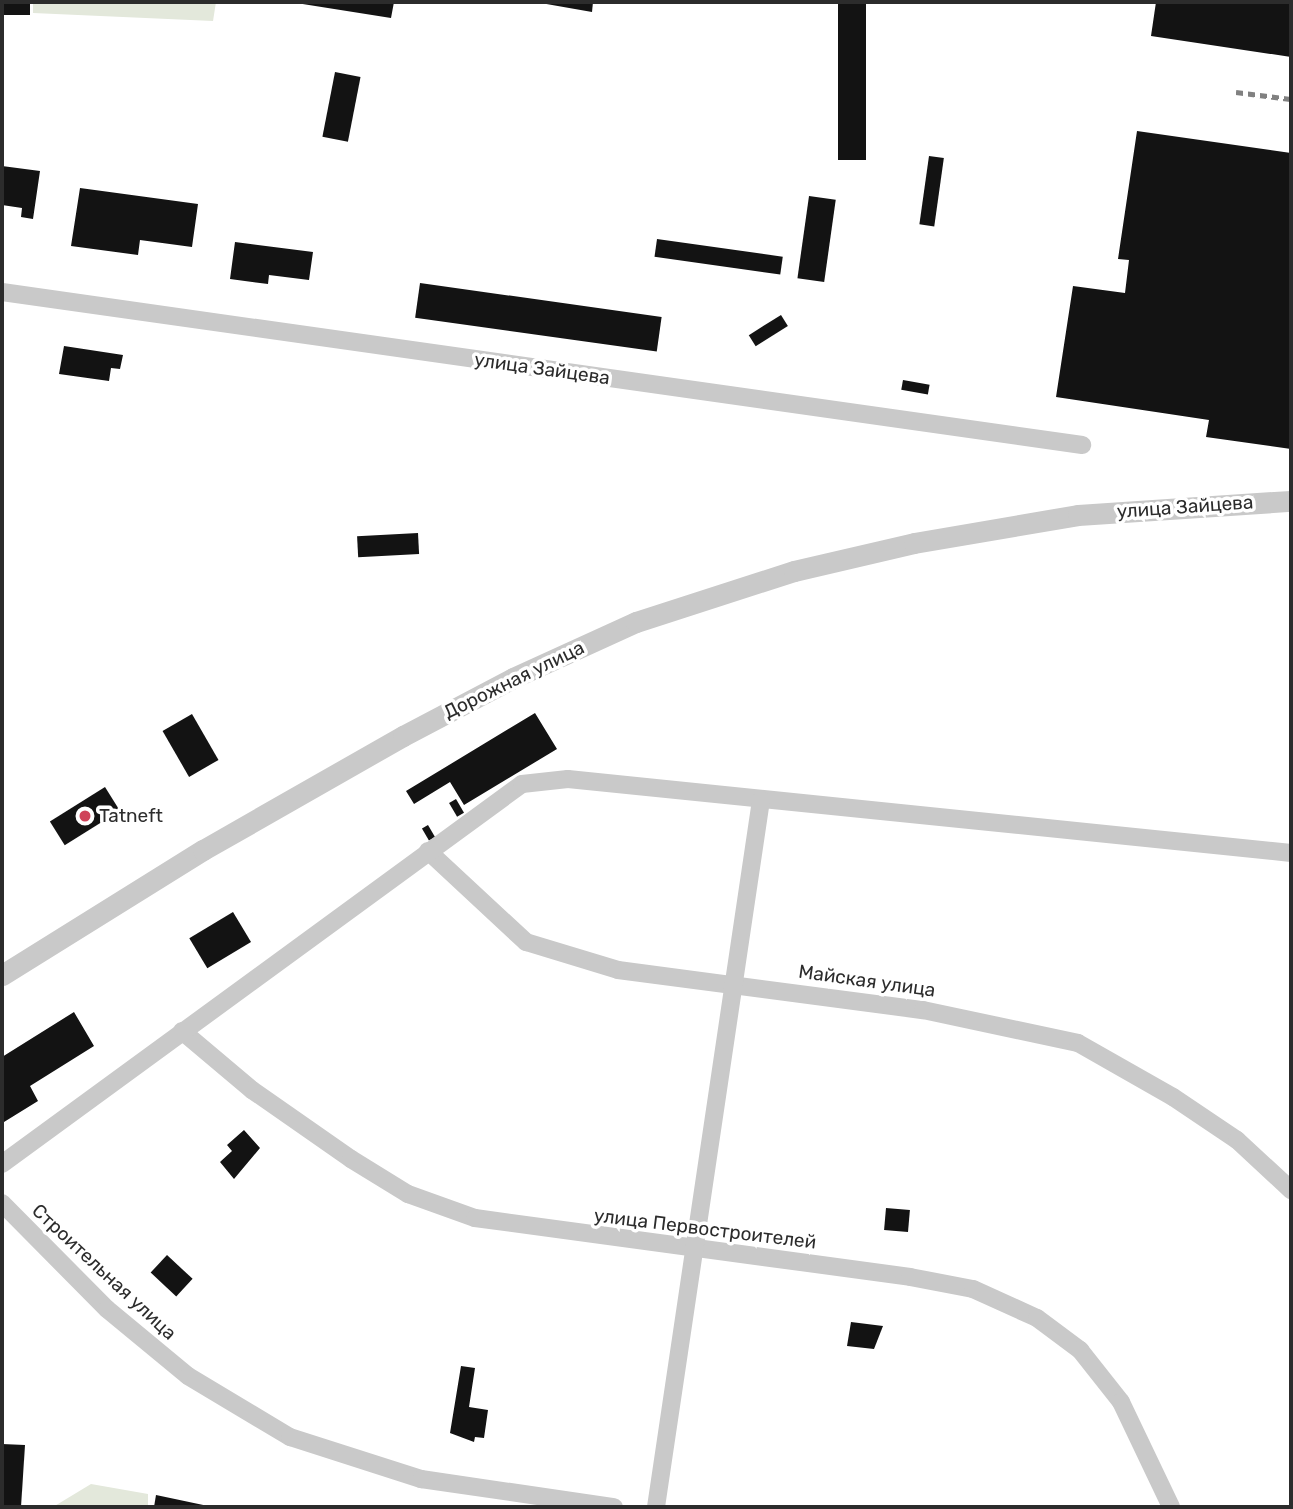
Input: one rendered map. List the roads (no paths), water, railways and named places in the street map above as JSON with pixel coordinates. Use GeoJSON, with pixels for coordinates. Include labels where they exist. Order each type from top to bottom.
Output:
{"type":"FeatureCollection","features":[{"type":"Feature","properties":{"kind":"street","name":"улица Зайцева"},"geometry":{"type":"LineString","coordinates":[[2,292],[1082,445]]}},
{"type":"Feature","properties":{"kind":"street","name":"улица Зайцева"},"geometry":{"type":"LineString","coordinates":[[1078,515],[1291,501]]}},
{"type":"Feature","properties":{"kind":"street","name":"Дорожная улица"},"geometry":{"type":"LineString","coordinates":[[2,975],[204,850],[403,736],[513,678],[636,622],[794,571],[914,543],[1078,515]]}},
{"type":"Feature","properties":{"kind":"street"},"geometry":{"type":"LineString","coordinates":[[2,1164],[522,784],[568,779],[1291,853]]}},
{"type":"Feature","properties":{"kind":"street"},"geometry":{"type":"LineString","coordinates":[[656,1507],[697,1248],[761,800]]}},
{"type":"Feature","properties":{"kind":"street","name":"Майская улица"},"geometry":{"type":"LineString","coordinates":[[428,851],[526,942],[618,970],[736,983],[923,1010],[1078,1043],[1173,1097],[1237,1140],[1291,1190]]}},
{"type":"Feature","properties":{"kind":"street","name":"улица Первостроителей"},"geometry":{"type":"LineString","coordinates":[[182,1031],[252,1090],[408,1194],[475,1218],[973,1289],[1037,1318],[1080,1350],[1121,1402],[1171,1507]]}},
{"type":"Feature","properties":{"kind":"street","name":"Строительная улица"},"geometry":{"type":"LineString","coordinates":[[2,1203],[107,1309],[188,1376],[290,1437],[421,1479],[614,1507]]}},
{"type":"Feature","properties":{"kind":"railway"},"geometry":{"type":"LineString","coordinates":[[1236,92],[1291,99]]}},
{"type":"Feature","properties":{"kind":"place","name":"Tatneft"},"geometry":{"type":"Point","coordinates":[85,816]}}]}
